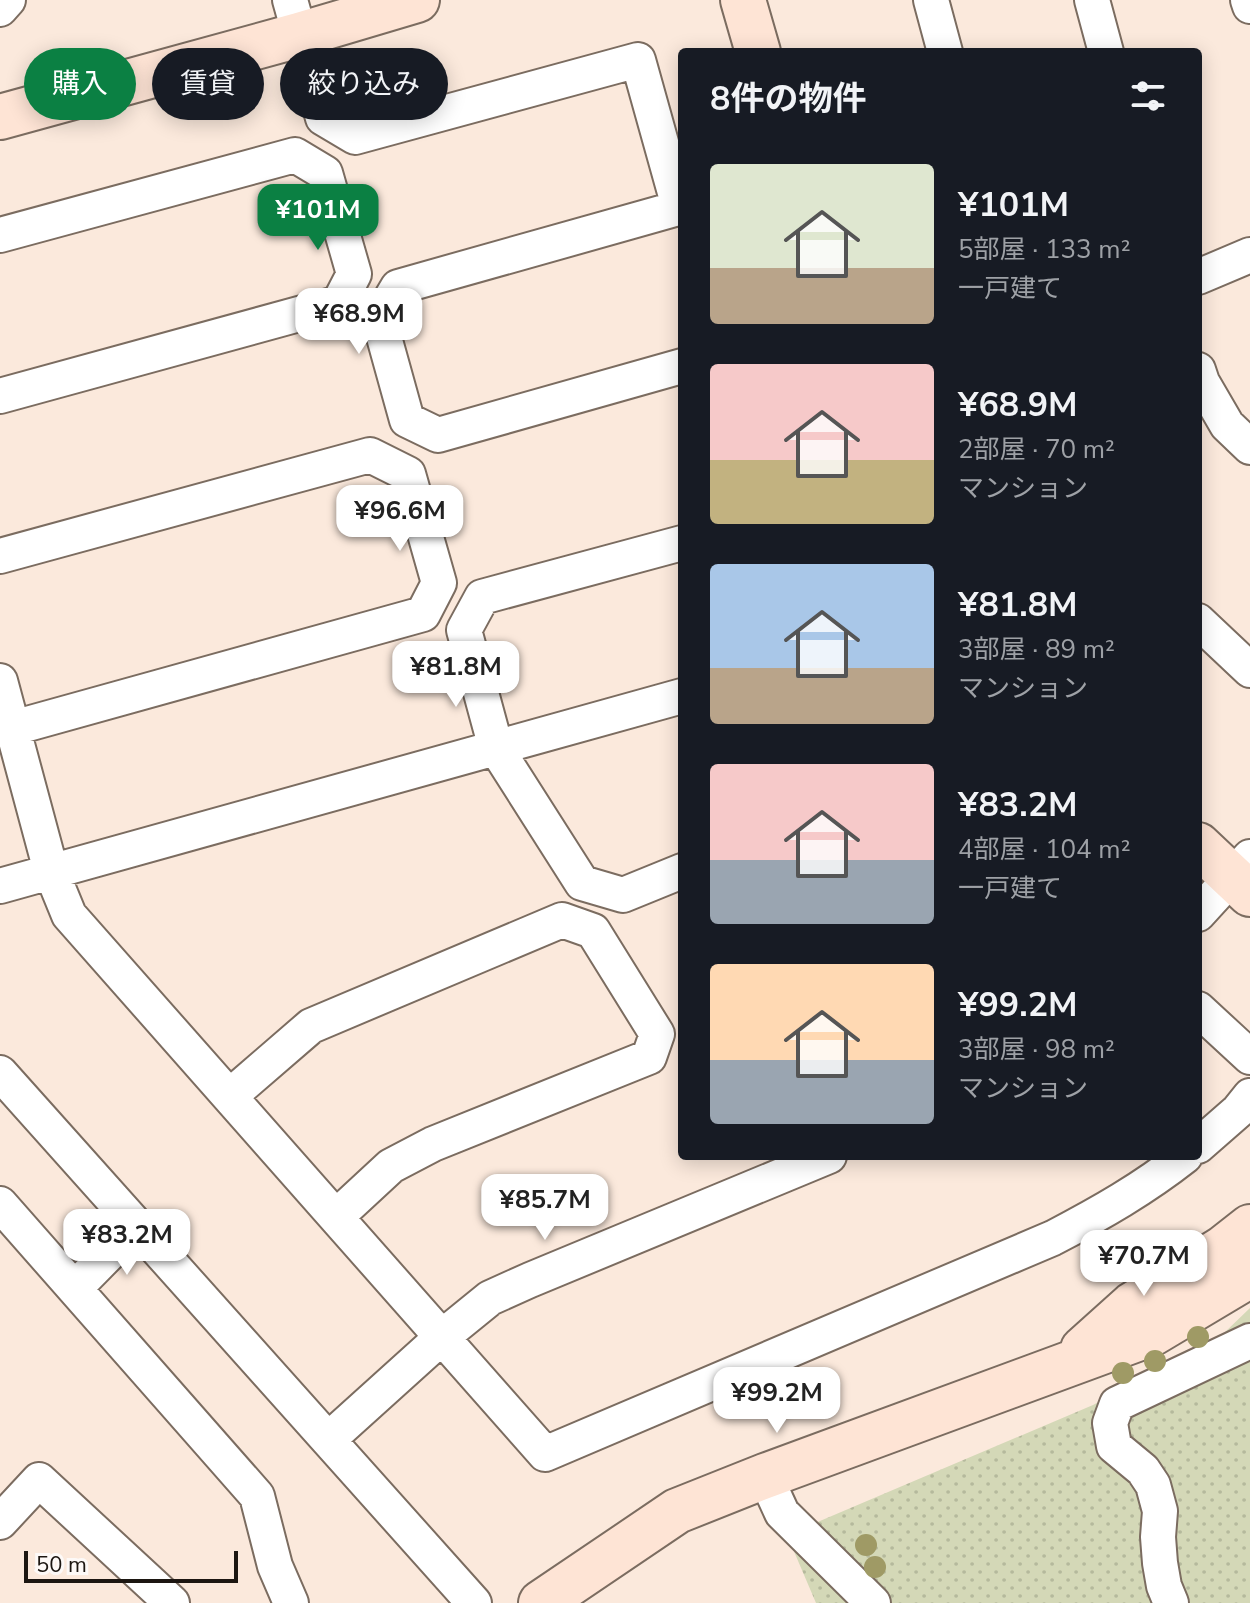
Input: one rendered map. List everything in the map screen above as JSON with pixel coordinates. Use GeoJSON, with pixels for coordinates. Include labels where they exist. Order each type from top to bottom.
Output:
{"type":"FeatureCollection","features":[{"type":"Feature","properties":{"kind":"street"},"geometry":{"type":"LineString","coordinates":[[0,9],[8,0]]}},
{"type":"Feature","properties":{"kind":"street"},"geometry":{"type":"LineString","coordinates":[[0,117],[294,17],[417,0]]}},
{"type":"Feature","properties":{"kind":"street"},"geometry":{"type":"LineString","coordinates":[[743,0],[757,48]]}},
{"type":"Feature","properties":{"kind":"street"},"geometry":{"type":"LineString","coordinates":[[931,0],[944,48]]}},
{"type":"Feature","properties":{"kind":"street"},"geometry":{"type":"LineString","coordinates":[[1092,0],[1105,48]]}},
{"type":"Feature","properties":{"kind":"street"},"geometry":{"type":"LineString","coordinates":[[1248,0],[1250,6]]}},
{"type":"Feature","properties":{"kind":"street"},"geometry":{"type":"LineString","coordinates":[[294,17],[323,118],[355,137],[638,60],[678,197]]}},
{"type":"Feature","properties":{"kind":"street"},"geometry":{"type":"LineString","coordinates":[[0,235],[295,155],[325,173],[354,274],[339,303],[0,396]]}},
{"type":"Feature","properties":{"kind":"street"},"geometry":{"type":"LineString","coordinates":[[678,208],[398,287],[379,319],[407,420],[438,435],[678,367]]}},
{"type":"Feature","properties":{"kind":"street"},"geometry":{"type":"LineString","coordinates":[[1202,275],[1250,255]]}},
{"type":"Feature","properties":{"kind":"street"},"geometry":{"type":"LineString","coordinates":[[1202,382],[1227,425],[1250,447]]}},
{"type":"Feature","properties":{"kind":"street"},"geometry":{"type":"LineString","coordinates":[[0,556],[370,455],[408,474],[439,583],[423,614],[13,728]]}},
{"type":"Feature","properties":{"kind":"street"},"geometry":{"type":"LineString","coordinates":[[678,544],[482,597],[464,630],[496,748],[582,883],[623,895],[678,873]]}},
{"type":"Feature","properties":{"kind":"street"},"geometry":{"type":"LineString","coordinates":[[1202,625],[1250,670]]}},
{"type":"Feature","properties":{"kind":"street"},"geometry":{"type":"LineString","coordinates":[[0,681],[51,871],[69,915],[545,1454],[1053,1238],[1150,1183],[1180,1160]]}},
{"type":"Feature","properties":{"kind":"street"},"geometry":{"type":"LineString","coordinates":[[0,886],[678,697]]}},
{"type":"Feature","properties":{"kind":"street"},"geometry":{"type":"LineString","coordinates":[[1202,848],[1244,876],[1202,911]]}},
{"type":"Feature","properties":{"kind":"street"},"geometry":{"type":"LineString","coordinates":[[230,1096],[311,1026],[562,920],[593,931],[657,1034],[649,1057],[433,1144],[391,1166],[337,1216]]}},
{"type":"Feature","properties":{"kind":"street"},"geometry":{"type":"LineString","coordinates":[[1202,1013],[1250,1057]]}},
{"type":"Feature","properties":{"kind":"street"},"geometry":{"type":"LineString","coordinates":[[0,1073],[474,1603]]}},
{"type":"Feature","properties":{"kind":"street"},"geometry":{"type":"LineString","coordinates":[[1202,1142],[1238,1111],[1250,1096]]}},
{"type":"Feature","properties":{"kind":"street"},"geometry":{"type":"LineString","coordinates":[[329,1439],[490,1298],[759,1168],[806,1160]]}},
{"type":"Feature","properties":{"kind":"street"},"geometry":{"type":"LineString","coordinates":[[0,1204],[257,1496],[275,1566],[291,1603]]}},
{"type":"Feature","properties":{"kind":"street"},"geometry":{"type":"LineString","coordinates":[[75,1288],[137,1225]]}},
{"type":"Feature","properties":{"kind":"street"},"geometry":{"type":"LineString","coordinates":[[1063,1366],[1132,1305],[1222,1249],[1250,1227]]}},
{"type":"Feature","properties":{"kind":"street"},"geometry":{"type":"LineString","coordinates":[[541,1603],[677,1511],[1153,1333],[1250,1275]]}},
{"type":"Feature","properties":{"kind":"street"},"geometry":{"type":"LineString","coordinates":[[1171,1603],[1160,1563],[1160,1511],[1153,1485],[1143,1470],[1114,1446],[1110,1423],[1117,1404],[1250,1341]]}},
{"type":"Feature","properties":{"kind":"street"},"geometry":{"type":"LineString","coordinates":[[765,1476],[782,1513],[873,1603]]}},
{"type":"Feature","properties":{"kind":"street"},"geometry":{"type":"LineString","coordinates":[[0,1522],[39,1480],[172,1603]]}},
{"type":"Feature","properties":{"kind":"green space"},"geometry":{"type":"Polygon","coordinates":[[[1250,1308],[1250,1603],[816,1603],[787,1535],[1093,1405],[1223,1334],[1250,1308]]]}}]}
